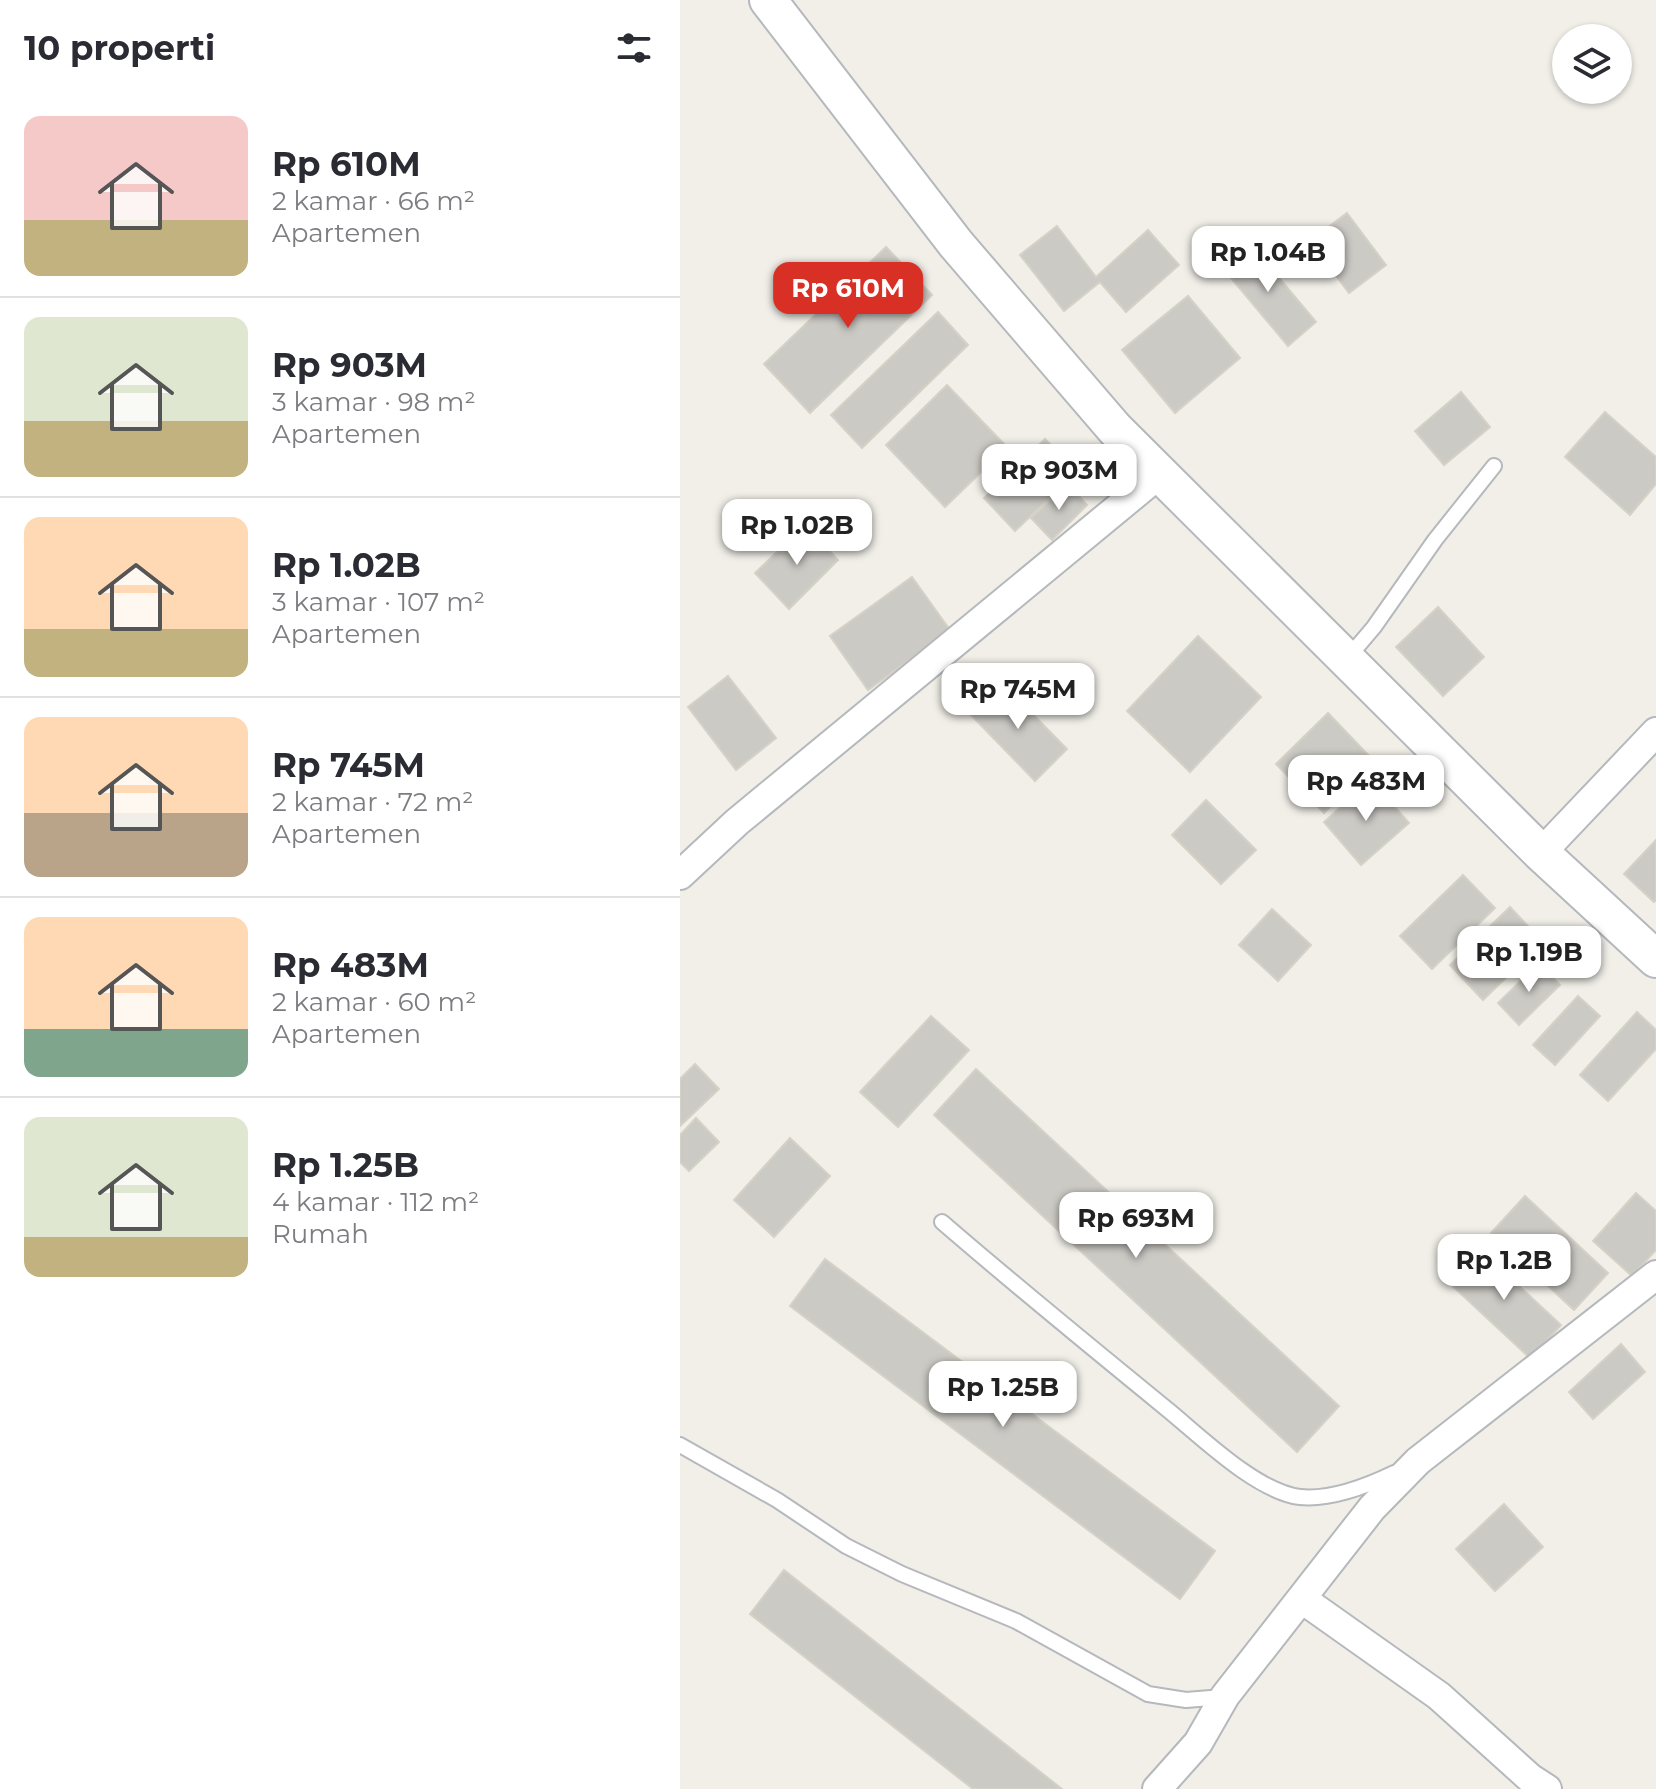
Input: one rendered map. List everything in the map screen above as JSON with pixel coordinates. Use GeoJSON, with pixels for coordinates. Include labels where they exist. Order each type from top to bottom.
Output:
{"type":"FeatureCollection","features":[{"type":"Feature","properties":{"kind":"street"},"geometry":{"type":"LineString","coordinates":[[768,0],[956,244],[1115,429],[1541,853],[1656,959]]}},
{"type":"Feature","properties":{"kind":"street"},"geometry":{"type":"LineString","coordinates":[[680,875],[737,822],[1158,475]]}},
{"type":"Feature","properties":{"kind":"street"},"geometry":{"type":"LineString","coordinates":[[1541,853],[1656,732]]}},
{"type":"Feature","properties":{"kind":"street"},"geometry":{"type":"LineString","coordinates":[[1157,1789],[1198,1743],[1225,1696],[1372,1508],[1418,1461],[1656,1275]]}},
{"type":"Feature","properties":{"kind":"street"},"geometry":{"type":"LineString","coordinates":[[1302,1599],[1439,1696],[1530,1778],[1547,1789]]}},
{"type":"Feature","properties":{"kind":"lane"},"geometry":{"type":"LineString","coordinates":[[1345,660],[1382,617],[1435,540],[1494,466]]}},
{"type":"Feature","properties":{"kind":"lane"},"geometry":{"type":"LineString","coordinates":[[942,1222],[1219,1451],[1272,1487],[1298,1497],[1322,1496],[1378,1481],[1418,1461]]}},
{"type":"Feature","properties":{"kind":"lane"},"geometry":{"type":"LineString","coordinates":[[680,1445],[777,1500],[846,1546],[902,1574],[1016,1621],[1148,1694],[1186,1700],[1225,1696]]}},
{"type":"Feature","properties":{"kind":"building"},"geometry":{"type":"Polygon","coordinates":[[[1347,213],[1386,265],[1349,293],[1310,241],[1347,213]]]}},
{"type":"Feature","properties":{"kind":"building"},"geometry":{"type":"Polygon","coordinates":[[[1057,226],[1096,277],[1148,230],[1179,265],[1126,312],[1100,282],[1064,311],[1020,255],[1057,226]]]}},
{"type":"Feature","properties":{"kind":"building"},"geometry":{"type":"Polygon","coordinates":[[[1249,242],[1316,322],[1288,346],[1221,266],[1249,242]]]}},
{"type":"Feature","properties":{"kind":"building"},"geometry":{"type":"Polygon","coordinates":[[[886,247],[932,295],[810,413],[764,364],[886,247]]]}},
{"type":"Feature","properties":{"kind":"building"},"geometry":{"type":"Polygon","coordinates":[[[1188,296],[1240,358],[1175,413],[1122,350],[1188,296]]]}},
{"type":"Feature","properties":{"kind":"building"},"geometry":{"type":"Polygon","coordinates":[[[938,312],[968,345],[862,448],[831,415],[938,312]]]}},
{"type":"Feature","properties":{"kind":"building"},"geometry":{"type":"Polygon","coordinates":[[[947,385],[1007,447],[945,507],[886,445],[947,385]]]}},
{"type":"Feature","properties":{"kind":"building"},"geometry":{"type":"Polygon","coordinates":[[[1461,392],[1490,427],[1444,465],[1415,431],[1461,392]]]}},
{"type":"Feature","properties":{"kind":"building"},"geometry":{"type":"Polygon","coordinates":[[[1605,412],[1656,457],[1656,484],[1630,515],[1565,457],[1605,412]]]}},
{"type":"Feature","properties":{"kind":"building"},"geometry":{"type":"Polygon","coordinates":[[[1045,439],[1077,472],[1015,531],[984,498],[1045,439]]]}},
{"type":"Feature","properties":{"kind":"building"},"geometry":{"type":"Polygon","coordinates":[[[1067,483],[1087,505],[1052,540],[1031,518],[1067,483]]]}},
{"type":"Feature","properties":{"kind":"building"},"geometry":{"type":"Polygon","coordinates":[[[805,525],[838,560],[789,609],[755,573],[805,525]]]}},
{"type":"Feature","properties":{"kind":"building"},"geometry":{"type":"Polygon","coordinates":[[[912,577],[950,630],[868,690],[830,636],[912,577]]]}},
{"type":"Feature","properties":{"kind":"building"},"geometry":{"type":"Polygon","coordinates":[[[1438,607],[1484,657],[1443,696],[1396,647],[1438,607]]]}},
{"type":"Feature","properties":{"kind":"building"},"geometry":{"type":"Polygon","coordinates":[[[1198,636],[1261,697],[1190,772],[1127,711],[1198,636]]]}},
{"type":"Feature","properties":{"kind":"building"},"geometry":{"type":"Polygon","coordinates":[[[728,676],[776,738],[736,770],[688,707],[728,676]]]}},
{"type":"Feature","properties":{"kind":"building"},"geometry":{"type":"Polygon","coordinates":[[[1000,681],[1067,749],[1035,781],[969,713],[1000,681]]]}},
{"type":"Feature","properties":{"kind":"building"},"geometry":{"type":"Polygon","coordinates":[[[1328,713],[1375,762],[1324,813],[1276,764],[1328,713]]]}},
{"type":"Feature","properties":{"kind":"building"},"geometry":{"type":"Polygon","coordinates":[[[1371,780],[1409,823],[1361,865],[1324,822],[1371,780]]]}},
{"type":"Feature","properties":{"kind":"building"},"geometry":{"type":"Polygon","coordinates":[[[1206,800],[1256,850],[1221,884],[1172,835],[1206,800]]]}},
{"type":"Feature","properties":{"kind":"building"},"geometry":{"type":"Polygon","coordinates":[[[1656,840],[1656,900],[1654,902],[1624,874],[1656,840]]]}},
{"type":"Feature","properties":{"kind":"building"},"geometry":{"type":"Polygon","coordinates":[[[1463,875],[1495,908],[1432,969],[1400,936],[1463,875]]]}},
{"type":"Feature","properties":{"kind":"building"},"geometry":{"type":"Polygon","coordinates":[[[1510,907],[1543,942],[1483,1000],[1450,965],[1510,907]]]}},
{"type":"Feature","properties":{"kind":"building"},"geometry":{"type":"Polygon","coordinates":[[[1272,909],[1311,945],[1278,981],[1239,945],[1272,909]]]}},
{"type":"Feature","properties":{"kind":"building"},"geometry":{"type":"Polygon","coordinates":[[[1539,963],[1560,985],[1519,1025],[1498,1003],[1539,963]]]}},
{"type":"Feature","properties":{"kind":"building"},"geometry":{"type":"Polygon","coordinates":[[[1578,996],[1600,1016],[1555,1065],[1533,1045],[1578,996]]]}},
{"type":"Feature","properties":{"kind":"building"},"geometry":{"type":"Polygon","coordinates":[[[1637,1012],[1656,1030],[1656,1049],[1608,1101],[1580,1075],[1637,1012]]]}},
{"type":"Feature","properties":{"kind":"building"},"geometry":{"type":"Polygon","coordinates":[[[931,1016],[969,1050],[898,1127],[860,1092],[931,1016]]]}},
{"type":"Feature","properties":{"kind":"building"},"geometry":{"type":"Polygon","coordinates":[[[695,1064],[719,1089],[680,1126],[680,1079],[695,1064]]]}},
{"type":"Feature","properties":{"kind":"building"},"geometry":{"type":"Polygon","coordinates":[[[976,1069],[1339,1406],[1297,1452],[934,1115],[976,1069]]]}},
{"type":"Feature","properties":{"kind":"building"},"geometry":{"type":"Polygon","coordinates":[[[696,1118],[719,1142],[689,1171],[680,1162],[680,1135],[696,1118]]]}},
{"type":"Feature","properties":{"kind":"building"},"geometry":{"type":"Polygon","coordinates":[[[790,1138],[830,1176],[774,1237],[734,1200],[790,1138]]]}},
{"type":"Feature","properties":{"kind":"building"},"geometry":{"type":"Polygon","coordinates":[[[1636,1193],[1656,1211],[1656,1250],[1632,1276],[1593,1241],[1636,1193]]]}},
{"type":"Feature","properties":{"kind":"building"},"geometry":{"type":"Polygon","coordinates":[[[1525,1196],[1608,1273],[1574,1310],[1491,1233],[1525,1196]]]}},
{"type":"Feature","properties":{"kind":"building"},"geometry":{"type":"Polygon","coordinates":[[[1477,1247],[1561,1325],[1530,1358],[1446,1280],[1477,1247]]]}},
{"type":"Feature","properties":{"kind":"building"},"geometry":{"type":"Polygon","coordinates":[[[825,1259],[1215,1551],[1180,1599],[790,1306],[825,1259]]]}},
{"type":"Feature","properties":{"kind":"building"},"geometry":{"type":"Polygon","coordinates":[[[1621,1344],[1645,1372],[1593,1419],[1569,1392],[1621,1344]]]}},
{"type":"Feature","properties":{"kind":"building"},"geometry":{"type":"Polygon","coordinates":[[[1504,1504],[1543,1547],[1495,1591],[1456,1549],[1504,1504]]]}},
{"type":"Feature","properties":{"kind":"building"},"geometry":{"type":"Polygon","coordinates":[[[784,1570],[1062,1789],[973,1789],[750,1614],[784,1570]]]}}]}
